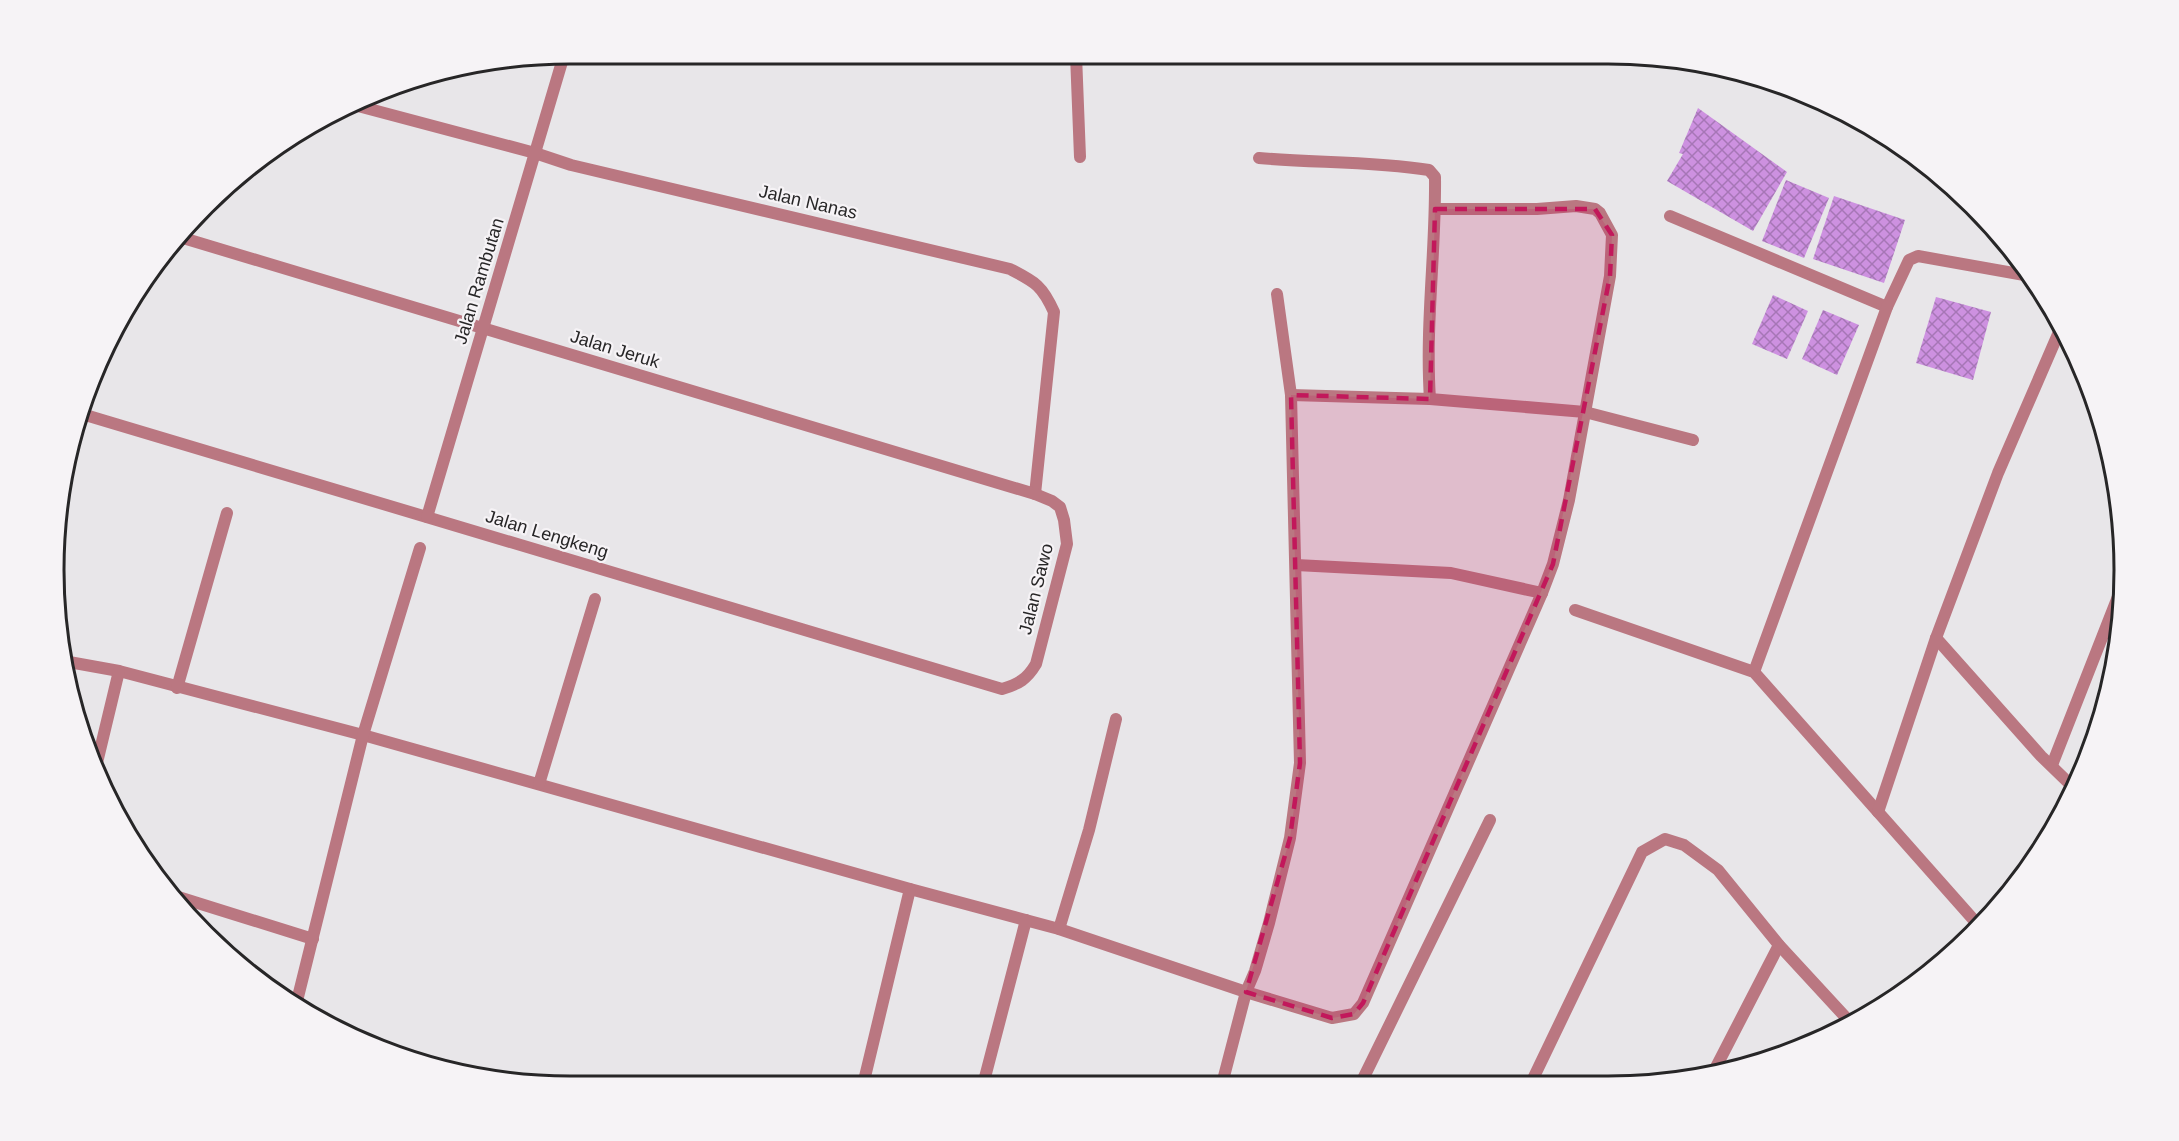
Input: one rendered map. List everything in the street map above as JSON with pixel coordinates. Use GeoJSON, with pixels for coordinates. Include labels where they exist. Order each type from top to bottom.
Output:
{"type":"FeatureCollection","features":[{"type":"Feature","properties":{"kind":"street"},"geometry":{"type":"LineString","coordinates":[[1077,64],[1080,157]]}},
{"type":"Feature","properties":{"kind":"street","name":"Jalan Rambutan"},"geometry":{"type":"LineString","coordinates":[[427,517],[561,65]]}},
{"type":"Feature","properties":{"kind":"street","name":"Jalan Nanas"},"geometry":{"type":"LineString","coordinates":[[366,108],[535,153],[571,165],[1010,269],[1034,282],[1046,293],[1054,312],[1035,494]]}},
{"type":"Feature","properties":{"kind":"street"},"geometry":{"type":"LineString","coordinates":[[1259,158],[1408,167],[1428,170],[1435,177],[1436,209],[1428,374],[1430,399]]}},
{"type":"Feature","properties":{"kind":"street"},"geometry":{"type":"LineString","coordinates":[[73,663],[119,671],[363,735],[1059,929],[1246,992],[1332,1018],[1354,1014],[1363,1003],[1553,564],[1569,500],[1610,276],[1612,235],[1600,213],[1595,210],[1576,206],[1536,209],[1436,209]]}},
{"type":"Feature","properties":{"kind":"street"},"geometry":{"type":"LineString","coordinates":[[1670,216],[1887,307]]}},
{"type":"Feature","properties":{"kind":"street","name":"Jalan Jeruk"},"geometry":{"type":"LineString","coordinates":[[188,239],[1035,494]]}},
{"type":"Feature","properties":{"kind":"street"},"geometry":{"type":"LineString","coordinates":[[1754,672],[1887,307],[1909,260],[1918,256],[2018,274]]}},
{"type":"Feature","properties":{"kind":"street"},"geometry":{"type":"LineString","coordinates":[[1224,1076],[1246,992],[1255,971],[1269,923],[1290,838],[1300,763],[1291,395],[1277,294]]}},
{"type":"Feature","properties":{"kind":"street"},"geometry":{"type":"LineString","coordinates":[[1878,812],[1936,638],[1998,473],[2057,337]]}},
{"type":"Feature","properties":{"kind":"street"},"geometry":{"type":"LineString","coordinates":[[1291,395],[1430,399],[1585,412],[1693,440]]}},
{"type":"Feature","properties":{"kind":"street","name":"Jalan Lengkeng"},"geometry":{"type":"LineString","coordinates":[[89,416],[1002,689]]}},
{"type":"Feature","properties":{"kind":"street","name":"Jalan Sawo"},"geometry":{"type":"LineString","coordinates":[[1002,689],[1018,684],[1028,676],[1036,664],[1067,544],[1060,507],[1035,494]]}},
{"type":"Feature","properties":{"kind":"street"},"geometry":{"type":"LineString","coordinates":[[177,688],[227,513]]}},
{"type":"Feature","properties":{"kind":"street"},"geometry":{"type":"LineString","coordinates":[[298,997],[363,735],[420,548]]}},
{"type":"Feature","properties":{"kind":"street"},"geometry":{"type":"LineString","coordinates":[[1296,565],[1451,573],[1542,593]]}},
{"type":"Feature","properties":{"kind":"street"},"geometry":{"type":"LineString","coordinates":[[539,784],[595,599]]}},
{"type":"Feature","properties":{"kind":"street"},"geometry":{"type":"LineString","coordinates":[[1575,610],[1754,672],[1974,920]]}},
{"type":"Feature","properties":{"kind":"street"},"geometry":{"type":"LineString","coordinates":[[2052,765],[2112,611]]}},
{"type":"Feature","properties":{"kind":"street"},"geometry":{"type":"LineString","coordinates":[[1936,638],[2068,782]]}},
{"type":"Feature","properties":{"kind":"street"},"geometry":{"type":"LineString","coordinates":[[99,754],[119,671]]}},
{"type":"Feature","properties":{"kind":"street"},"geometry":{"type":"LineString","coordinates":[[1059,929],[1089,830],[1116,719]]}},
{"type":"Feature","properties":{"kind":"street"},"geometry":{"type":"LineString","coordinates":[[1364,1076],[1490,819]]}},
{"type":"Feature","properties":{"kind":"street"},"geometry":{"type":"LineString","coordinates":[[1534,1076],[1642,852],[1665,839],[1684,845],[1718,870],[1779,945],[1846,1017]]}},
{"type":"Feature","properties":{"kind":"street"},"geometry":{"type":"LineString","coordinates":[[865,1076],[910,889]]}},
{"type":"Feature","properties":{"kind":"street"},"geometry":{"type":"LineString","coordinates":[[186,899],[313,939]]}},
{"type":"Feature","properties":{"kind":"street"},"geometry":{"type":"LineString","coordinates":[[984,1076],[1026,920]]}},
{"type":"Feature","properties":{"kind":"street"},"geometry":{"type":"LineString","coordinates":[[1717,1064],[1779,945]]}},
{"type":"Feature","properties":{"kind":"highlighted area"},"geometry":{"type":"Polygon","coordinates":[[[1435,209],[1595,209],[1612,235],[1610,276],[1553,564],[1363,1003],[1354,1014],[1332,1018],[1246,992],[1290,838],[1300,763],[1291,395],[1430,399],[1435,209]]]}},
{"type":"Feature","properties":{"kind":"building"},"geometry":{"type":"Polygon","coordinates":[[[1698,108],[1787,172],[1753,231],[1667,181],[1683,154],[1679,153],[1698,108]]]}},
{"type":"Feature","properties":{"kind":"building"},"geometry":{"type":"Polygon","coordinates":[[[1786,180],[1829,198],[1804,258],[1762,241],[1786,180]]]}},
{"type":"Feature","properties":{"kind":"building"},"geometry":{"type":"Polygon","coordinates":[[[1834,196],[1905,220],[1884,283],[1813,259],[1834,196]]]}},
{"type":"Feature","properties":{"kind":"building"},"geometry":{"type":"Polygon","coordinates":[[[1773,295],[1808,311],[1787,359],[1752,344],[1773,295]]]}},
{"type":"Feature","properties":{"kind":"building"},"geometry":{"type":"Polygon","coordinates":[[[1936,297],[1991,312],[1973,380],[1916,363],[1936,297]]]}},
{"type":"Feature","properties":{"kind":"building"},"geometry":{"type":"Polygon","coordinates":[[[1823,310],[1859,325],[1837,375],[1802,359],[1823,310]]]}}]}
